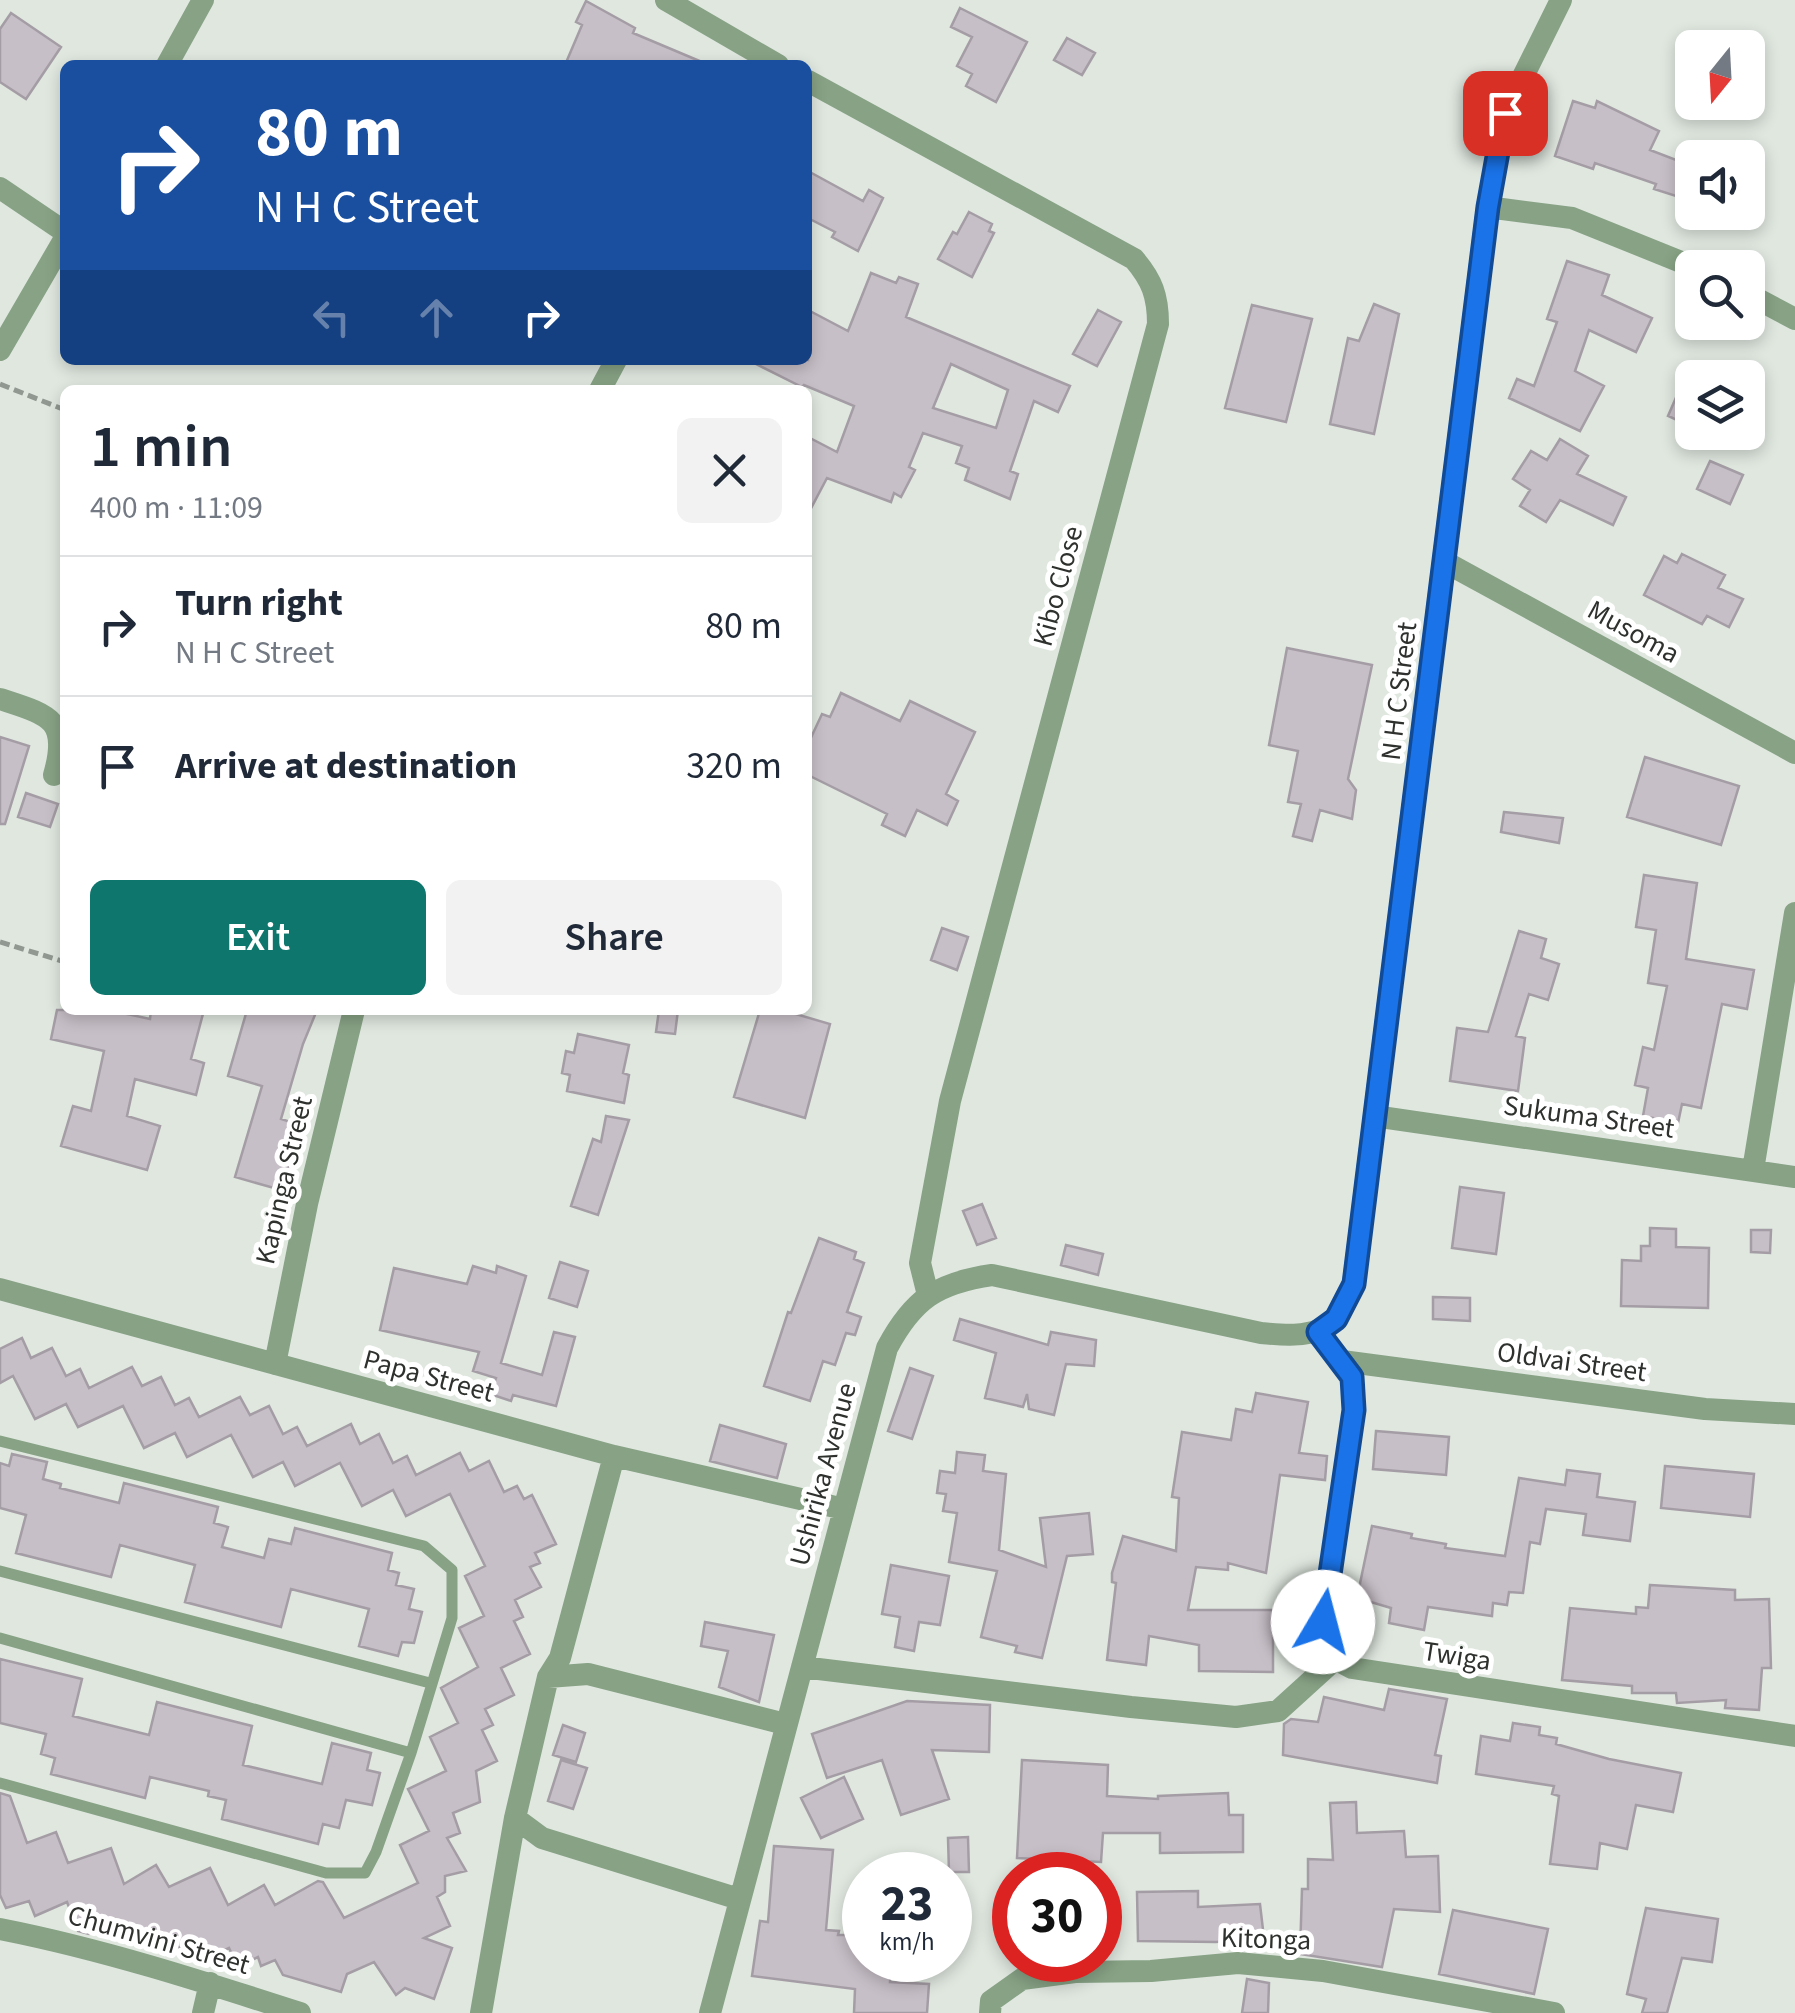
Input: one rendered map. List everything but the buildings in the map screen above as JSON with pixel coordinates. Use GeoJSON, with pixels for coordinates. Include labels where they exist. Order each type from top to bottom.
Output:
{"type":"FeatureCollection","features":[{"type":"Feature","properties":{"kind":"street"},"geometry":{"type":"LineString","coordinates":[[170,60],[203,0]]}},
{"type":"Feature","properties":{"kind":"street"},"geometry":{"type":"LineString","coordinates":[[666,0],[769,60]]}},
{"type":"Feature","properties":{"kind":"street","name":"N H C Street"},"geometry":{"type":"LineString","coordinates":[[1318,1332],[1336,1319],[1354,1284],[1488,207],[1505,113],[1562,0]]}},
{"type":"Feature","properties":{"kind":"street","name":"Kibo Close"},"geometry":{"type":"LineString","coordinates":[[812,83],[1134,259],[1150,277],[1158,300],[1158,324],[950,1100],[920,1262],[928,1295]]}},
{"type":"Feature","properties":{"kind":"street"},"geometry":{"type":"LineString","coordinates":[[0,188],[60,231]]}},
{"type":"Feature","properties":{"kind":"street"},"geometry":{"type":"LineString","coordinates":[[1488,207],[1572,218],[1675,260]]}},
{"type":"Feature","properties":{"kind":"street"},"geometry":{"type":"LineString","coordinates":[[0,350],[60,244]]}},
{"type":"Feature","properties":{"kind":"street"},"geometry":{"type":"LineString","coordinates":[[1765,303],[1795,319]]}},
{"type":"Feature","properties":{"kind":"street","name":"Musoma"},"geometry":{"type":"LineString","coordinates":[[1444,562],[1795,753]]}},
{"type":"Feature","properties":{"kind":"street"},"geometry":{"type":"LineString","coordinates":[[0,699],[50,718],[60,733]]}},
{"type":"Feature","properties":{"kind":"street"},"geometry":{"type":"LineString","coordinates":[[54,775],[60,755]]}},
{"type":"Feature","properties":{"kind":"street"},"geometry":{"type":"LineString","coordinates":[[1753,1170],[1795,913]]}},
{"type":"Feature","properties":{"kind":"street","name":"Kapinga Street"},"geometry":{"type":"LineString","coordinates":[[274,1364],[353,1015]]}},
{"type":"Feature","properties":{"kind":"street","name":"Sukuma Street"},"geometry":{"type":"LineString","coordinates":[[1374,1116],[1795,1178]]}},
{"type":"Feature","properties":{"kind":"street","name":"Ushirika Avenue"},"geometry":{"type":"LineString","coordinates":[[710,2013],[886,1348],[903,1318],[928,1295],[958,1280],[992,1276],[1261,1334],[1298,1337],[1318,1332]]}},
{"type":"Feature","properties":{"kind":"street","name":"Papa Street"},"geometry":{"type":"LineString","coordinates":[[0,1289],[614,1456],[844,1510]]}},
{"type":"Feature","properties":{"kind":"street"},"geometry":{"type":"LineString","coordinates":[[802,1668],[1131,1708],[1236,1716],[1278,1711],[1332,1662],[1322,1634],[1354,1410],[1352,1377],[1318,1332]]}},
{"type":"Feature","properties":{"kind":"street","name":"Oldvai Street"},"geometry":{"type":"LineString","coordinates":[[1342,1361],[1705,1409],[1795,1414]]}},
{"type":"Feature","properties":{"kind":"street"},"geometry":{"type":"LineString","coordinates":[[481,2013],[515,1818],[548,1677],[560,1658],[614,1456]]}},
{"type":"Feature","properties":{"kind":"street","name":"Twiga"},"geometry":{"type":"LineString","coordinates":[[1331,1657],[1352,1668],[1795,1736]]}},
{"type":"Feature","properties":{"kind":"street"},"geometry":{"type":"LineString","coordinates":[[548,1677],[588,1674],[785,1724]]}},
{"type":"Feature","properties":{"kind":"street"},"geometry":{"type":"LineString","coordinates":[[515,1818],[542,1838],[739,1899]]}},
{"type":"Feature","properties":{"kind":"street","name":"Chumvini Street"},"geometry":{"type":"LineString","coordinates":[[0,1929],[210,1984],[300,2013]]}},
{"type":"Feature","properties":{"kind":"street","name":"Kitonga"},"geometry":{"type":"LineString","coordinates":[[990,2013],[991,2001],[1022,1979],[1075,1972],[1150,1971],[1238,1963],[1323,1970],[1554,2013]]}},
{"type":"Feature","properties":{"kind":"street"},"geometry":{"type":"LineString","coordinates":[[203,2013],[210,1984]]}},
{"type":"Feature","properties":{"kind":"lane"},"geometry":{"type":"LineString","coordinates":[[0,1441],[424,1546],[452,1570],[452,1618],[411,1752],[376,1852],[364,1873],[326,1873],[0,1783]]}},
{"type":"Feature","properties":{"kind":"lane"},"geometry":{"type":"LineString","coordinates":[[0,1572],[430,1683]]}},
{"type":"Feature","properties":{"kind":"lane"},"geometry":{"type":"LineString","coordinates":[[0,1638],[411,1752]]}},
{"type":"Feature","properties":{"kind":"path"},"geometry":{"type":"LineString","coordinates":[[0,384],[60,408]]}},
{"type":"Feature","properties":{"kind":"path"},"geometry":{"type":"LineString","coordinates":[[0,942],[60,960]]}},
{"type":"Feature","properties":{"kind":"route"},"geometry":{"type":"LineString","coordinates":[[1323,1622],[1354,1410],[1352,1377],[1318,1332],[1336,1319],[1354,1284],[1488,207],[1505,113]]}}]}
